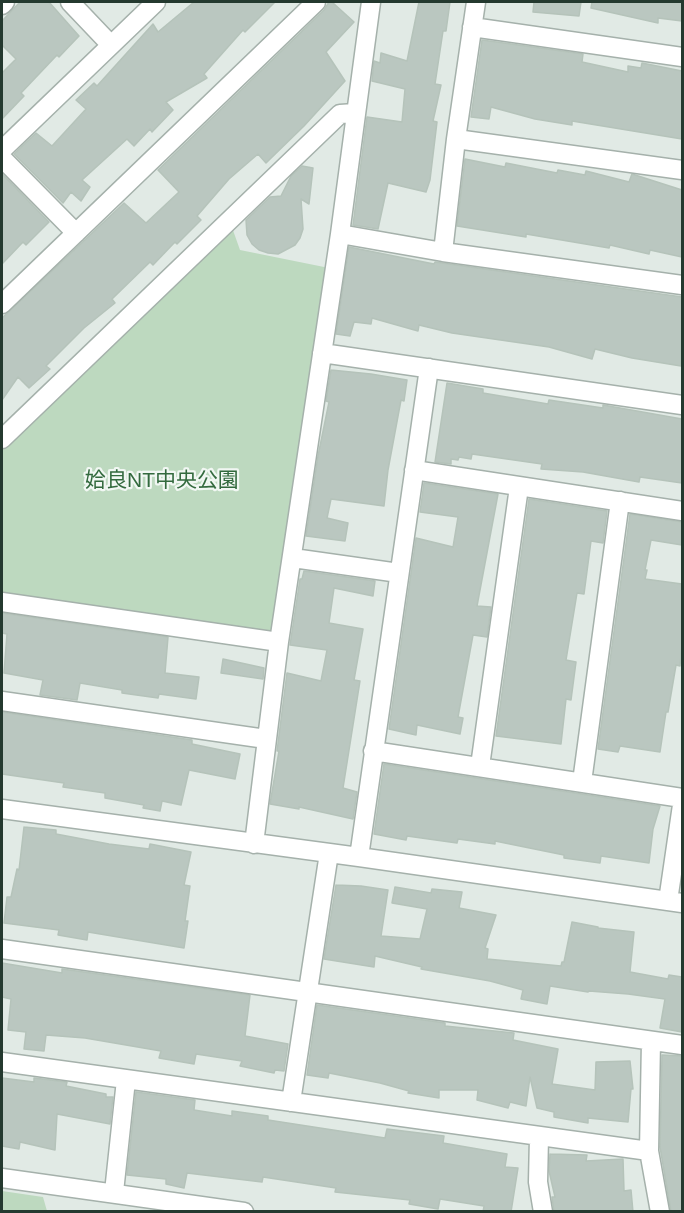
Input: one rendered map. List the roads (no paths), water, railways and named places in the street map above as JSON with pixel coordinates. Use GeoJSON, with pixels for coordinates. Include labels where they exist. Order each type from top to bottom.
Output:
{"type":"FeatureCollection","features":[{"type":"Feature","properties":{"kind":"street"},"geometry":{"type":"LineString","coordinates":[[2,5],[5,2]]}},
{"type":"Feature","properties":{"kind":"street"},"geometry":{"type":"LineString","coordinates":[[70,2],[110,44]]}},
{"type":"Feature","properties":{"kind":"street"},"geometry":{"type":"LineString","coordinates":[[2,150],[156,2]]}},
{"type":"Feature","properties":{"kind":"street"},"geometry":{"type":"LineString","coordinates":[[2,304],[316,2]]}},
{"type":"Feature","properties":{"kind":"street"},"geometry":{"type":"LineString","coordinates":[[254,844],[279,642],[340,234],[371,2]]}},
{"type":"Feature","properties":{"kind":"street"},"geometry":{"type":"LineString","coordinates":[[443,252],[456,139],[476,2]]}},
{"type":"Feature","properties":{"kind":"street"},"geometry":{"type":"LineString","coordinates":[[472,27],[682,57]]}},
{"type":"Feature","properties":{"kind":"street"},"geometry":{"type":"LineString","coordinates":[[2,439],[340,114],[355,113]]}},
{"type":"Feature","properties":{"kind":"street"},"geometry":{"type":"LineString","coordinates":[[456,139],[682,170]]}},
{"type":"Feature","properties":{"kind":"street"},"geometry":{"type":"LineString","coordinates":[[2,158],[76,233]]}},
{"type":"Feature","properties":{"kind":"street"},"geometry":{"type":"LineString","coordinates":[[340,234],[443,252],[682,285]]}},
{"type":"Feature","properties":{"kind":"street"},"geometry":{"type":"LineString","coordinates":[[322,353],[682,405]]}},
{"type":"Feature","properties":{"kind":"street"},"geometry":{"type":"LineString","coordinates":[[359,857],[429,368]]}},
{"type":"Feature","properties":{"kind":"street"},"geometry":{"type":"LineString","coordinates":[[414,470],[682,511]]}},
{"type":"Feature","properties":{"kind":"street"},"geometry":{"type":"LineString","coordinates":[[480,766],[519,487]]}},
{"type":"Feature","properties":{"kind":"street"},"geometry":{"type":"LineString","coordinates":[[582,782],[620,501]]}},
{"type":"Feature","properties":{"kind":"street"},"geometry":{"type":"LineString","coordinates":[[293,558],[399,573]]}},
{"type":"Feature","properties":{"kind":"street"},"geometry":{"type":"LineString","coordinates":[[2,602],[279,642]]}},
{"type":"Feature","properties":{"kind":"street"},"geometry":{"type":"LineString","coordinates":[[2,701],[266,738]]}},
{"type":"Feature","properties":{"kind":"street"},"geometry":{"type":"LineString","coordinates":[[374,751],[682,798]]}},
{"type":"Feature","properties":{"kind":"street"},"geometry":{"type":"LineString","coordinates":[[2,809],[675,902],[682,805]]}},
{"type":"Feature","properties":{"kind":"street"},"geometry":{"type":"LineString","coordinates":[[291,1102],[329,853]]}},
{"type":"Feature","properties":{"kind":"street"},"geometry":{"type":"LineString","coordinates":[[2,949],[682,1046]]}},
{"type":"Feature","properties":{"kind":"street"},"geometry":{"type":"LineString","coordinates":[[651,1041],[649,1151],[660,1212]]}},
{"type":"Feature","properties":{"kind":"street"},"geometry":{"type":"LineString","coordinates":[[2,1062],[649,1151]]}},
{"type":"Feature","properties":{"kind":"street"},"geometry":{"type":"LineString","coordinates":[[114,1192],[126,1080]]}},
{"type":"Feature","properties":{"kind":"street"},"geometry":{"type":"LineString","coordinates":[[539,1137],[538,1182],[543,1212]]}},
{"type":"Feature","properties":{"kind":"street"},"geometry":{"type":"LineString","coordinates":[[2,1178],[244,1212]]}},
{"type":"Feature","properties":{"kind":"park label","name":"姶良NT中央公園"},"geometry":{"type":"Point","coordinates":[162,481]}}]}
